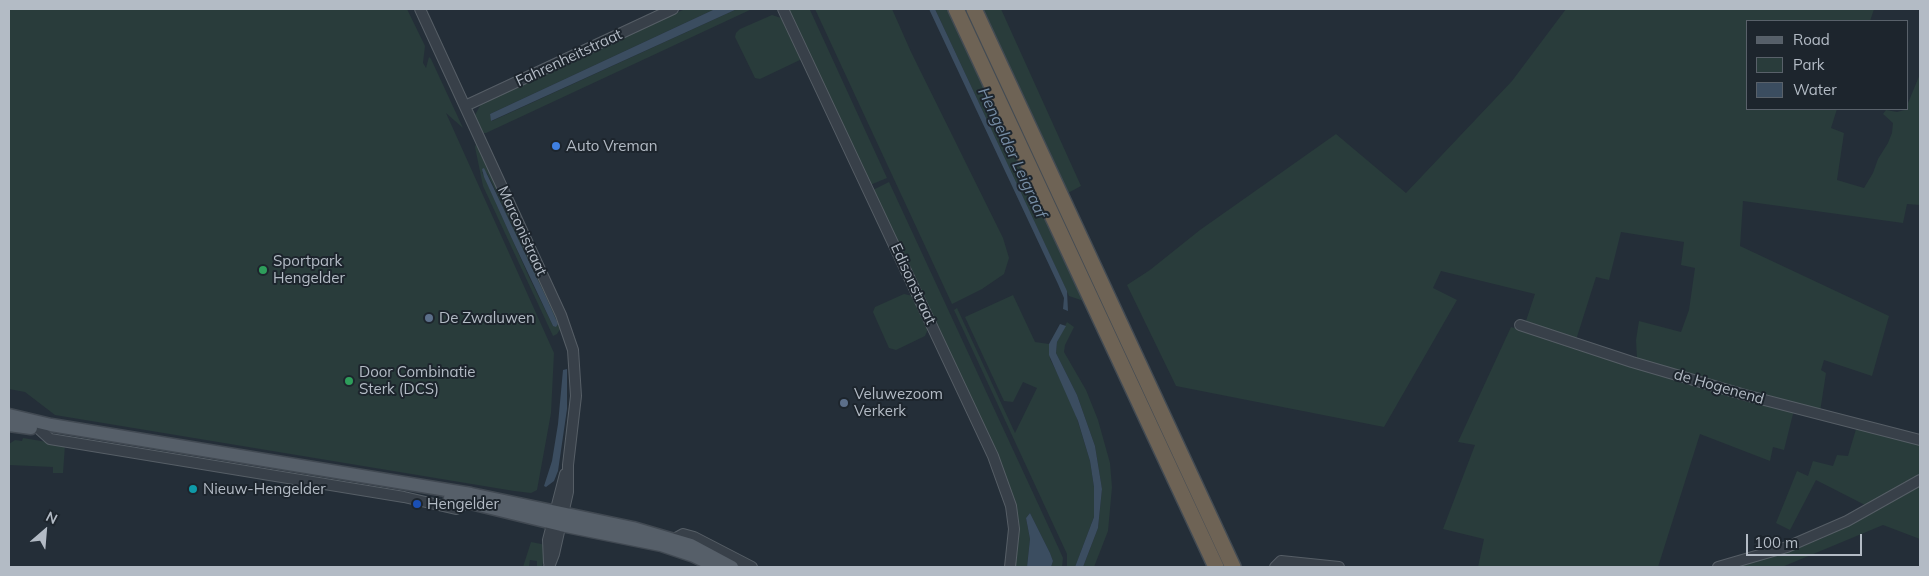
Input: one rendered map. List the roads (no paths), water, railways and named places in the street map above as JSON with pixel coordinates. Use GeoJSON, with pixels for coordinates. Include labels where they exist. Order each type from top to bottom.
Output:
{"type":"FeatureCollection","features":[{"type":"Feature","properties":{"kind":"highway"},"geometry":{"type":"LineString","coordinates":[[956,9],[1216,567]]}},
{"type":"Feature","properties":{"kind":"highway"},"geometry":{"type":"LineString","coordinates":[[974,9],[1233,567]]}},
{"type":"Feature","properties":{"kind":"main road"},"geometry":{"type":"LineString","coordinates":[[9,415],[51,425],[471,494],[558,519],[661,545],[694,556],[717,567]]}},
{"type":"Feature","properties":{"kind":"main road"},"geometry":{"type":"LineString","coordinates":[[9,425],[51,429],[387,484],[558,519],[633,528],[674,539],[712,554],[732,567]]}},
{"type":"Feature","properties":{"kind":"street","name":"Marconistraat"},"geometry":{"type":"LineString","coordinates":[[420,9],[569,333],[576,367],[576,396],[568,465],[558,519],[548,540],[549,567]]}},
{"type":"Feature","properties":{"kind":"street","name":"Fahrenheitstraat"},"geometry":{"type":"LineString","coordinates":[[466,106],[673,9]]}},
{"type":"Feature","properties":{"kind":"street","name":"Edisonstraat"},"geometry":{"type":"LineString","coordinates":[[783,9],[994,456],[1011,506],[1014,529],[1010,567]]}},
{"type":"Feature","properties":{"kind":"street","name":"de Hogenend"},"geometry":{"type":"LineString","coordinates":[[1520,326],[1632,362],[1745,395],[1920,440]]}},
{"type":"Feature","properties":{"kind":"street"},"geometry":{"type":"LineString","coordinates":[[1718,567],[1787,547],[1847,521],[1920,480]]}},
{"type":"Feature","properties":{"kind":"street"},"geometry":{"type":"LineString","coordinates":[[674,539],[682,534],[694,537],[752,567]]}},
{"type":"Feature","properties":{"kind":"street"},"geometry":{"type":"LineString","coordinates":[[1274,567],[1281,561],[1339,567]]}},
{"type":"Feature","properties":{"kind":"water"},"geometry":{"type":"Polygon","coordinates":[[[715,9],[737,9],[491,121],[490,114],[715,9]]]}},
{"type":"Feature","properties":{"kind":"water"},"geometry":{"type":"Polygon","coordinates":[[[929,9],[935,9],[1067,291],[1068,311],[1063,309],[1064,298],[1058,284],[929,9]]]}},
{"type":"Feature","properties":{"kind":"water"},"geometry":{"type":"Polygon","coordinates":[[[484,168],[546,297],[558,324],[556,327],[553,326],[512,239],[484,177],[482,169],[484,168]]]}},
{"type":"Feature","properties":{"kind":"water"},"geometry":{"type":"Polygon","coordinates":[[[1060,324],[1066,326],[1057,342],[1056,353],[1077,395],[1095,446],[1102,489],[1098,528],[1083,567],[1075,567],[1094,517],[1094,487],[1090,461],[1078,421],[1049,355],[1049,344],[1060,324]]]}},
{"type":"Feature","properties":{"kind":"water"},"geometry":{"type":"Polygon","coordinates":[[[567,369],[567,409],[558,471],[554,481],[546,487],[544,486],[552,461],[558,424],[563,370],[567,369]]]}},
{"type":"Feature","properties":{"kind":"water"},"geometry":{"type":"Polygon","coordinates":[[[1030,513],[1050,553],[1053,561],[1051,567],[1027,567],[1030,539],[1026,518],[1030,513]]]}},
{"type":"Feature","properties":{"kind":"place","name":"Auto Vreman"},"geometry":{"type":"Point","coordinates":[556,146]}},
{"type":"Feature","properties":{"kind":"place","name":"Sportpark Hengelder"},"geometry":{"type":"Point","coordinates":[263,270]}},
{"type":"Feature","properties":{"kind":"place","name":"De Zwaluwen"},"geometry":{"type":"Point","coordinates":[429,318]}},
{"type":"Feature","properties":{"kind":"place","name":"Door Combinatie Sterk (DCS)"},"geometry":{"type":"Point","coordinates":[349,381]}},
{"type":"Feature","properties":{"kind":"place","name":"Veluwezoom Verkerk"},"geometry":{"type":"Point","coordinates":[844,403]}},
{"type":"Feature","properties":{"kind":"place","name":"Nieuw-Hengelder"},"geometry":{"type":"Point","coordinates":[193,489]}},
{"type":"Feature","properties":{"kind":"place","name":"Hengelder"},"geometry":{"type":"Point","coordinates":[417,504]}},
{"type":"Feature","properties":{"kind":"water label","name":"Hengelder Leigraaf"},"geometry":{"type":"Point","coordinates":[1012,153]}}]}
